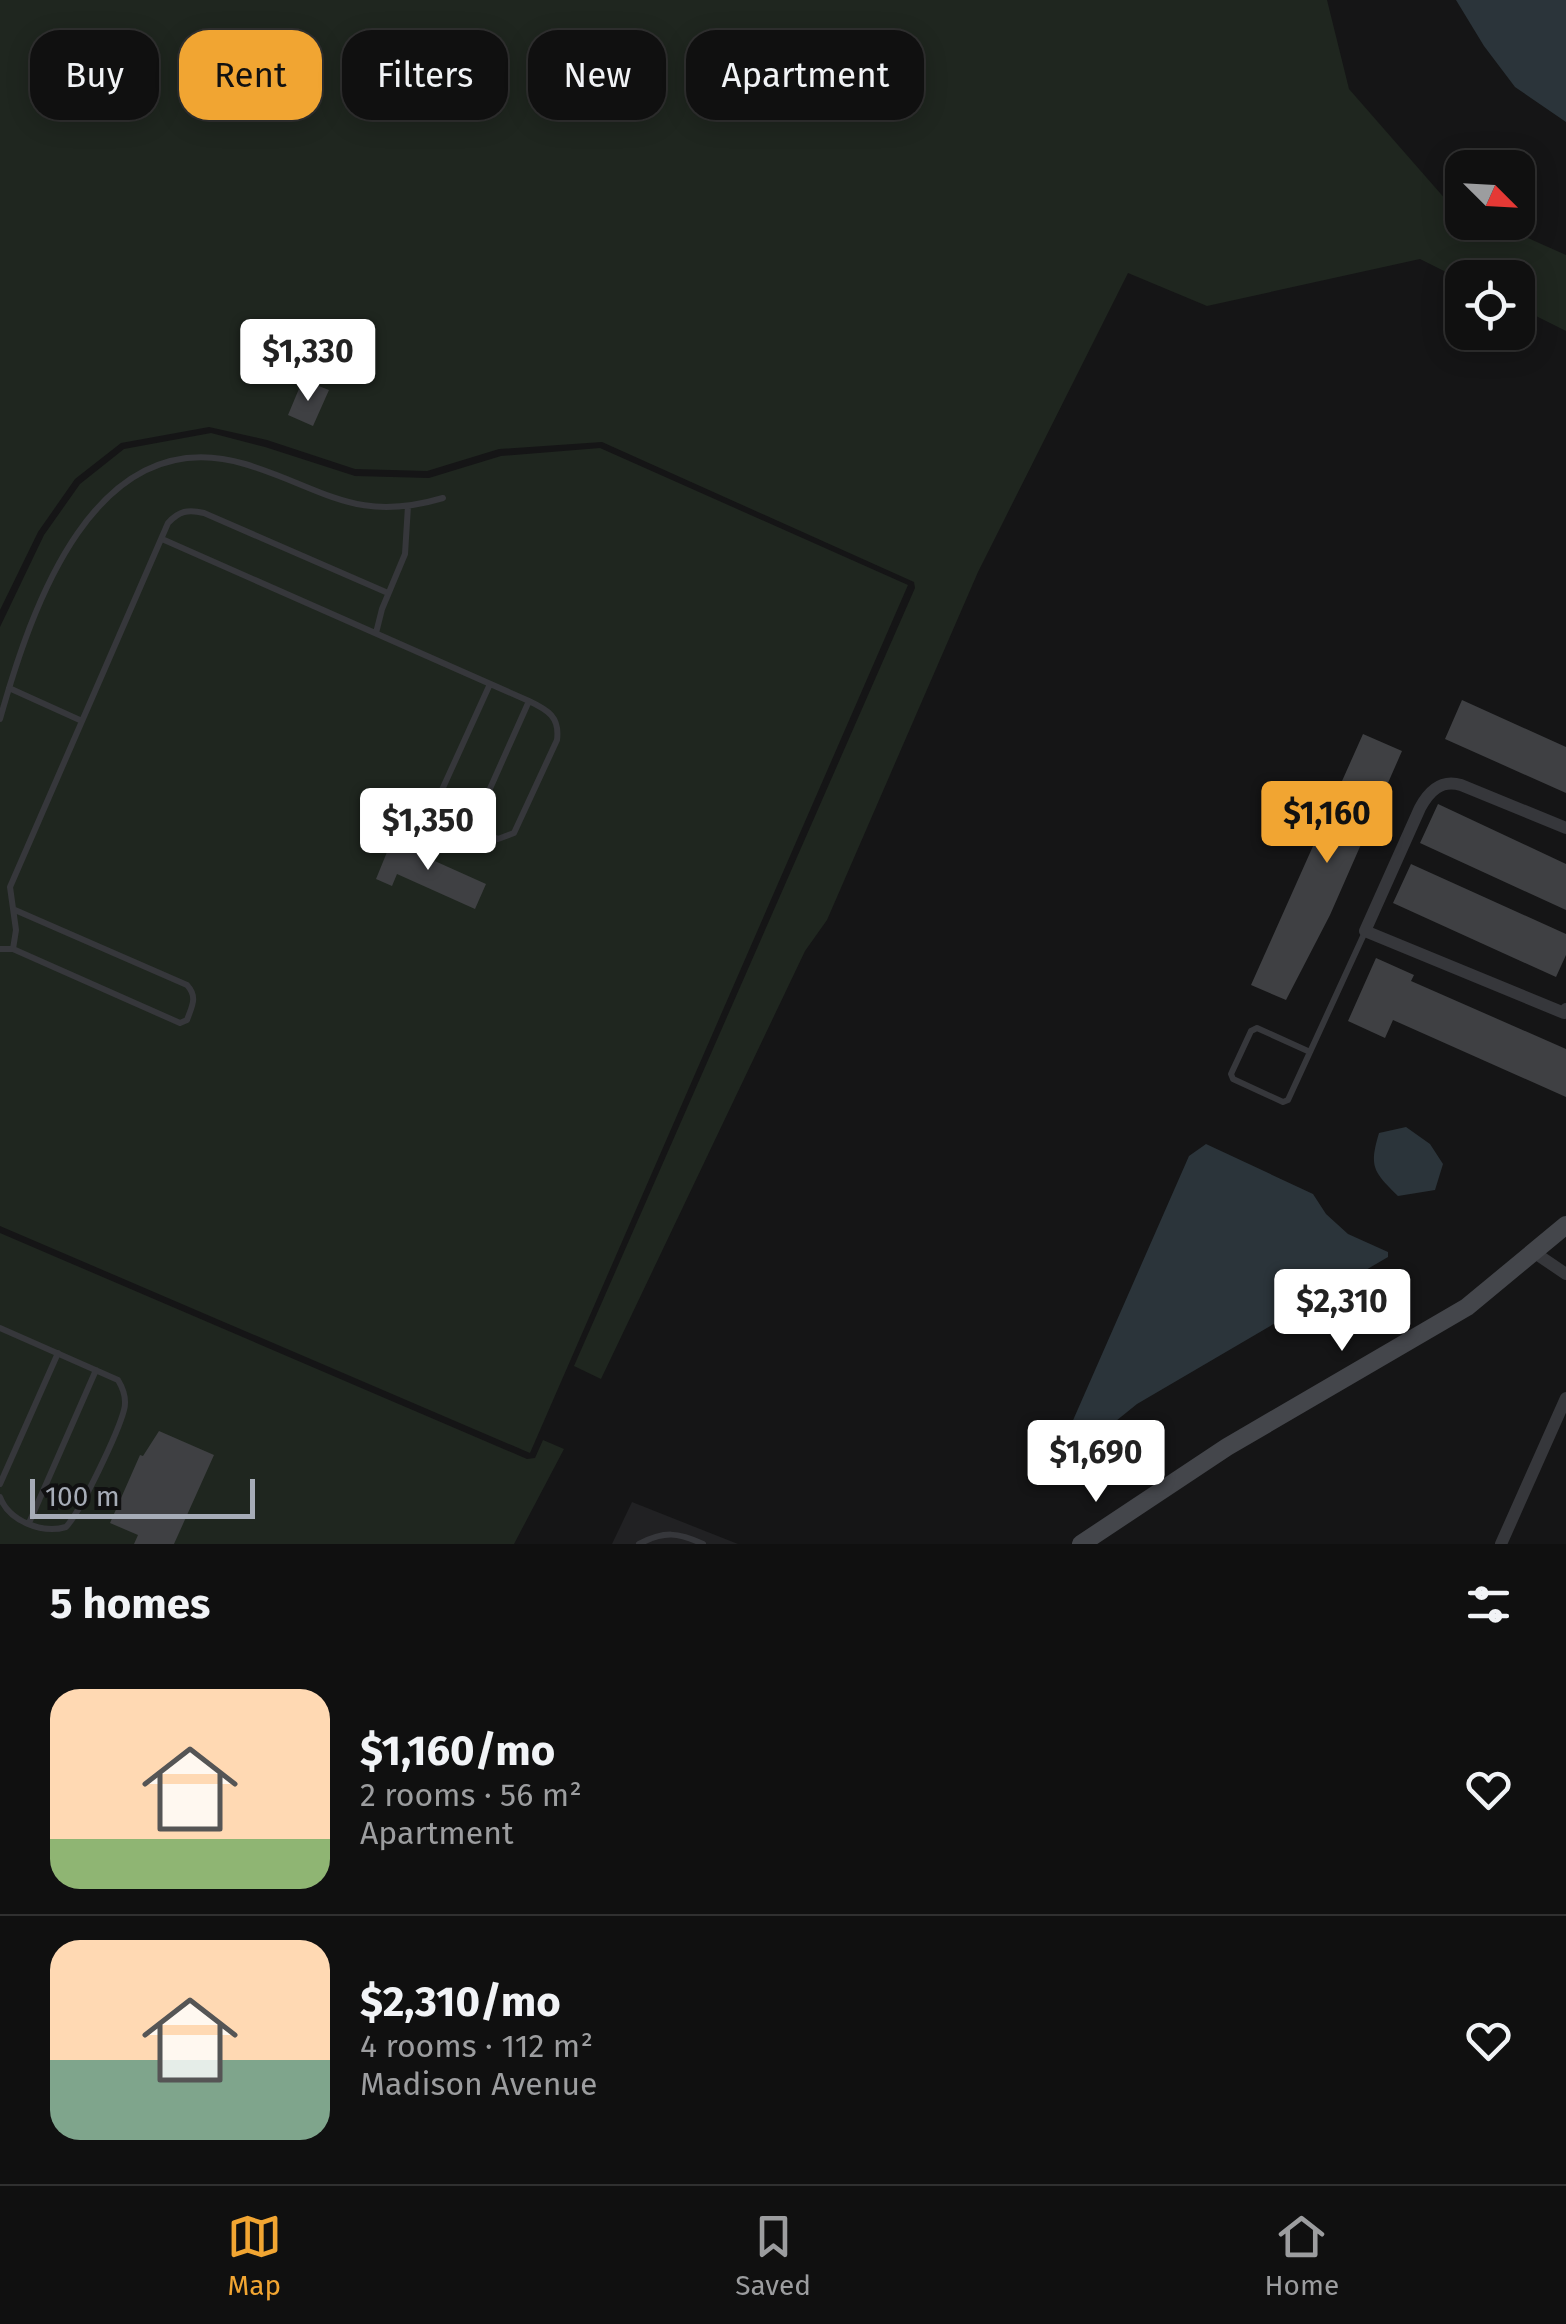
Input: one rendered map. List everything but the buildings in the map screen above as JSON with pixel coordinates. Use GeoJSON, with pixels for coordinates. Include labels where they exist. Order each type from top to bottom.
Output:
{"type":"FeatureCollection","features":[{"type":"Feature","properties":{"kind":"main road"},"geometry":{"type":"LineString","coordinates":[[1081,1544],[1227,1446],[1467,1306],[1566,1225]]}},
{"type":"Feature","properties":{"kind":"main road"},"geometry":{"type":"LineString","coordinates":[[1103,1544],[1140,1506]]}},
{"type":"Feature","properties":{"kind":"street"},"geometry":{"type":"LineString","coordinates":[[1565,1012],[1365,931],[1420,808],[1429,793],[1440,786],[1462,785],[1566,828]]}},
{"type":"Feature","properties":{"kind":"street"},"geometry":{"type":"LineString","coordinates":[[1535,1253],[1566,1274]]}},
{"type":"Feature","properties":{"kind":"street"},"geometry":{"type":"LineString","coordinates":[[1501,1544],[1566,1398]]}},
{"type":"Feature","properties":{"kind":"lane"},"geometry":{"type":"LineString","coordinates":[[0,719],[30,624],[78,534],[106,496],[153,468],[194,458],[230,460],[336,500],[382,508],[443,498]]}},
{"type":"Feature","properties":{"kind":"lane"},"geometry":{"type":"LineString","coordinates":[[376,633],[406,554],[408,506]]}},
{"type":"Feature","properties":{"kind":"lane"},"geometry":{"type":"LineString","coordinates":[[12,948],[15,910],[10,886],[176,515],[194,510],[388,593]]}},
{"type":"Feature","properties":{"kind":"lane"},"geometry":{"type":"LineString","coordinates":[[162,539],[529,701],[552,715],[558,740],[514,834],[498,839],[445,816],[440,799],[490,684]]}},
{"type":"Feature","properties":{"kind":"lane"},"geometry":{"type":"LineString","coordinates":[[9,688],[82,721]]}},
{"type":"Feature","properties":{"kind":"lane"},"geometry":{"type":"LineString","coordinates":[[472,828],[529,701]]}},
{"type":"Feature","properties":{"kind":"lane"},"geometry":{"type":"LineString","coordinates":[[0,948],[12,948],[180,1023],[186,1020],[194,1000],[194,992],[187,984],[15,910]]}},
{"type":"Feature","properties":{"kind":"lane"},"geometry":{"type":"LineString","coordinates":[[1310,1052],[1257,1028],[1251,1031],[1231,1074],[1233,1079],[1284,1102],[1288,1100],[1310,1052],[1365,931]]}},
{"type":"Feature","properties":{"kind":"lane"},"geometry":{"type":"LineString","coordinates":[[0,1328],[118,1380],[125,1392],[124,1409],[74,1518],[66,1527],[56,1530],[11,1516],[0,1497]]}},
{"type":"Feature","properties":{"kind":"lane"},"geometry":{"type":"LineString","coordinates":[[0,1484],[58,1353]]}},
{"type":"Feature","properties":{"kind":"lane"},"geometry":{"type":"LineString","coordinates":[[29,1523],[96,1370]]}},
{"type":"Feature","properties":{"kind":"lane"},"geometry":{"type":"LineString","coordinates":[[639,1544],[660,1534],[681,1534],[703,1544]]}},
{"type":"Feature","properties":{"kind":"shaded area"},"geometry":{"type":"Polygon","coordinates":[[[0,0],[1327,0],[1349,89],[1445,199],[1445,240],[1532,240],[1566,255],[1566,331],[1535,316],[1535,260],[1445,260],[1445,272],[1420,259],[1207,306],[1128,273],[978,572],[827,920],[805,951],[601,1379],[574,1366],[915,588],[914,582],[602,442],[499,449],[427,471],[355,469],[267,440],[209,427],[121,443],[75,479],[38,532],[0,610],[0,0]]]}},
{"type":"Feature","properties":{"kind":"shaded area"},"geometry":{"type":"Polygon","coordinates":[[[1456,0],[1566,0],[1566,122],[1515,87],[1456,0]]]}},
{"type":"Feature","properties":{"kind":"shaded area"},"geometry":{"type":"Polygon","coordinates":[[[211,433],[355,476],[429,478],[501,456],[600,448],[908,585],[530,1453],[0,1226],[0,627],[44,535],[80,484],[124,449],[211,433]]]}},
{"type":"Feature","properties":{"kind":"shaded area"},"geometry":{"type":"Polygon","coordinates":[[[1406,1127],[1430,1144],[1443,1164],[1435,1190],[1398,1196],[1378,1174],[1374,1154],[1379,1133],[1406,1127]]]}},
{"type":"Feature","properties":{"kind":"shaded area"},"geometry":{"type":"Polygon","coordinates":[[[1206,1144],[1313,1194],[1326,1214],[1348,1234],[1388,1252],[1388,1257],[1137,1404],[1049,1475],[1189,1156],[1206,1144]]]}},
{"type":"Feature","properties":{"kind":"shaded area"},"geometry":{"type":"Polygon","coordinates":[[[0,1233],[527,1459],[535,1458],[543,1440],[564,1449],[514,1544],[0,1544],[0,1233]]]}},
{"type":"Feature","properties":{"kind":"shaded area"},"geometry":{"type":"Polygon","coordinates":[[[632,1502],[738,1544],[612,1544],[632,1502]]]}}]}
